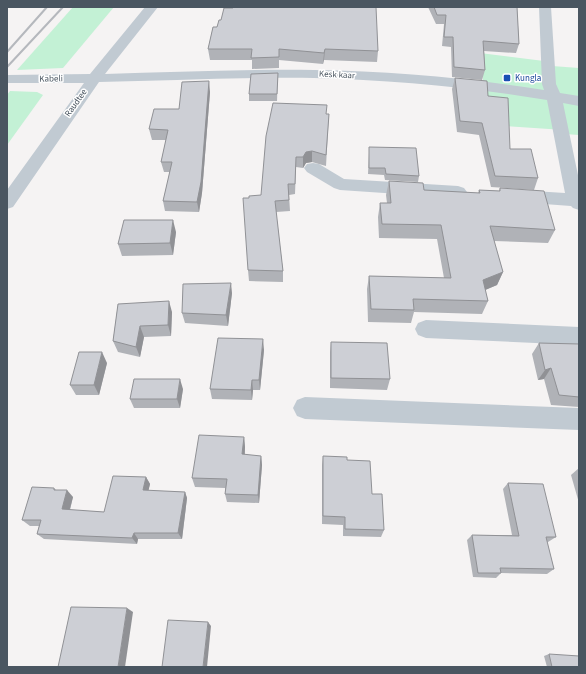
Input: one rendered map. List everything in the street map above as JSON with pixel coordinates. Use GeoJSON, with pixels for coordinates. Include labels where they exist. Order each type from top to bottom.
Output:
{"type":"FeatureCollection","features":[{"type":"Feature","properties":{"kind":"street","name":"Raudtee"},"geometry":{"type":"LineString","coordinates":[[7,203],[105,63],[152,7]]}},
{"type":"Feature","properties":{"kind":"street"},"geometry":{"type":"LineString","coordinates":[[498,195],[578,202],[572,189],[553,96],[549,84],[545,7]]}},
{"type":"Feature","properties":{"kind":"street","name":"Kesk kaar"},"geometry":{"type":"LineString","coordinates":[[94,78],[314,74],[433,80],[579,100]]}},
{"type":"Feature","properties":{"kind":"street","name":"Kabeli"},"geometry":{"type":"LineString","coordinates":[[7,79],[94,78]]}},
{"type":"Feature","properties":{"kind":"street"},"geometry":{"type":"LineString","coordinates":[[313,168],[340,184],[475,193]]}},
{"type":"Feature","properties":{"kind":"street"},"geometry":{"type":"LineString","coordinates":[[426,329],[579,336]]}},
{"type":"Feature","properties":{"kind":"street"},"geometry":{"type":"LineString","coordinates":[[305,408],[579,419]]}},
{"type":"Feature","properties":{"kind":"green space"},"geometry":{"type":"Polygon","coordinates":[[[73,7],[114,7],[63,68],[17,70],[73,7]]]}},
{"type":"Feature","properties":{"kind":"green space"},"geometry":{"type":"Polygon","coordinates":[[[480,53],[552,62],[552,66],[579,68],[579,135],[565,134],[564,130],[488,125],[480,53]]]}},
{"type":"Feature","properties":{"kind":"green space"},"geometry":{"type":"Polygon","coordinates":[[[10,91],[37,92],[43,95],[7,145],[7,95],[10,91]]]}},
{"type":"Feature","properties":{"kind":"building"},"geometry":{"type":"Polygon","coordinates":[[[376,7],[378,51],[325,49],[324,53],[279,49],[279,57],[251,58],[252,49],[208,49],[213,27],[217,27],[219,20],[221,20],[224,8],[376,7]]]}},
{"type":"Feature","properties":{"kind":"building"},"geometry":{"type":"Polygon","coordinates":[[[434,7],[517,7],[519,44],[483,41],[485,70],[454,67],[453,37],[444,37],[446,15],[437,15],[434,7]]]}},
{"type":"Feature","properties":{"kind":"building"},"geometry":{"type":"Polygon","coordinates":[[[278,73],[277,94],[249,94],[251,74],[278,73]]]}},
{"type":"Feature","properties":{"kind":"building"},"geometry":{"type":"Polygon","coordinates":[[[455,78],[487,81],[488,96],[508,98],[510,149],[531,149],[538,178],[495,176],[482,123],[460,121],[455,78]]]}},
{"type":"Feature","properties":{"kind":"building"},"geometry":{"type":"Polygon","coordinates":[[[209,81],[201,182],[197,202],[163,201],[172,162],[161,162],[168,130],[149,129],[154,109],[179,109],[182,82],[209,81]]]}},
{"type":"Feature","properties":{"kind":"building"},"geometry":{"type":"Polygon","coordinates":[[[273,103],[327,105],[326,114],[329,114],[326,155],[312,151],[306,152],[303,157],[296,157],[295,184],[288,184],[289,200],[275,201],[283,271],[248,270],[243,198],[261,195],[266,136],[273,103]]]}},
{"type":"Feature","properties":{"kind":"building"},"geometry":{"type":"Polygon","coordinates":[[[369,147],[416,148],[419,176],[386,174],[385,168],[369,168],[369,147]]]}},
{"type":"Feature","properties":{"kind":"building"},"geometry":{"type":"Polygon","coordinates":[[[389,181],[423,183],[424,190],[480,193],[479,190],[500,191],[500,188],[544,191],[555,230],[490,226],[503,272],[483,280],[488,301],[413,299],[414,310],[371,309],[369,276],[451,278],[441,225],[382,224],[380,203],[391,203],[389,181]]]}},
{"type":"Feature","properties":{"kind":"building"},"geometry":{"type":"Polygon","coordinates":[[[124,220],[173,220],[170,243],[118,244],[124,220]]]}},
{"type":"Feature","properties":{"kind":"building"},"geometry":{"type":"Polygon","coordinates":[[[231,283],[226,315],[182,313],[183,284],[231,283]]]}},
{"type":"Feature","properties":{"kind":"building"},"geometry":{"type":"Polygon","coordinates":[[[169,301],[168,325],[140,326],[136,347],[113,341],[118,304],[169,301]]]}},
{"type":"Feature","properties":{"kind":"building"},"geometry":{"type":"Polygon","coordinates":[[[218,338],[263,339],[259,380],[252,380],[251,390],[210,389],[218,338]]]}},
{"type":"Feature","properties":{"kind":"building"},"geometry":{"type":"Polygon","coordinates":[[[331,342],[387,343],[390,379],[331,378],[331,342]]]}},
{"type":"Feature","properties":{"kind":"building"},"geometry":{"type":"Polygon","coordinates":[[[539,343],[579,344],[579,397],[559,395],[551,368],[545,370],[539,343]]]}},
{"type":"Feature","properties":{"kind":"building"},"geometry":{"type":"Polygon","coordinates":[[[79,352],[102,352],[94,385],[70,385],[79,352]]]}},
{"type":"Feature","properties":{"kind":"building"},"geometry":{"type":"Polygon","coordinates":[[[134,379],[180,379],[177,399],[130,399],[134,379]]]}},
{"type":"Feature","properties":{"kind":"building"},"geometry":{"type":"Polygon","coordinates":[[[199,435],[244,437],[242,454],[261,456],[258,495],[225,494],[227,479],[192,478],[199,435]]]}},
{"type":"Feature","properties":{"kind":"building"},"geometry":{"type":"Polygon","coordinates":[[[323,456],[347,457],[347,460],[370,461],[372,494],[382,494],[384,530],[345,529],[345,517],[323,516],[323,456]]]}},
{"type":"Feature","properties":{"kind":"building"},"geometry":{"type":"Polygon","coordinates":[[[113,476],[146,477],[143,490],[185,492],[178,533],[134,533],[132,538],[37,534],[41,520],[22,520],[32,487],[67,490],[62,509],[104,512],[113,476]]]}},
{"type":"Feature","properties":{"kind":"building"},"geometry":{"type":"Polygon","coordinates":[[[508,483],[543,484],[556,537],[546,537],[554,569],[500,568],[501,573],[478,573],[472,535],[519,536],[508,483]]]}},
{"type":"Feature","properties":{"kind":"building"},"geometry":{"type":"Polygon","coordinates":[[[71,607],[127,608],[118,667],[58,667],[71,607]]]}},
{"type":"Feature","properties":{"kind":"building"},"geometry":{"type":"Polygon","coordinates":[[[168,620],[208,622],[203,667],[162,667],[168,620]]]}},
{"type":"Feature","properties":{"kind":"building"},"geometry":{"type":"Polygon","coordinates":[[[549,654],[579,656],[579,667],[552,667],[549,654]]]}},
{"type":"Feature","properties":{"kind":"railway"},"geometry":{"type":"LineString","coordinates":[[7,52],[47,7]]}},
{"type":"Feature","properties":{"kind":"railway"},"geometry":{"type":"LineString","coordinates":[[7,67],[63,7]]}},
{"type":"Feature","properties":{"kind":"place","name":"Kungla"},"geometry":{"type":"Point","coordinates":[507,78]}}]}
